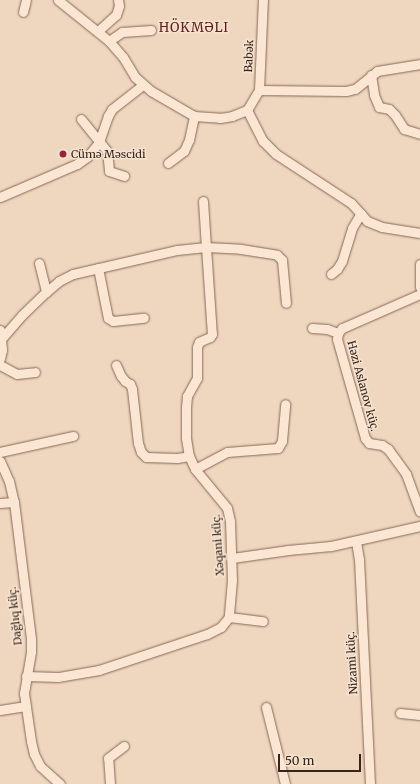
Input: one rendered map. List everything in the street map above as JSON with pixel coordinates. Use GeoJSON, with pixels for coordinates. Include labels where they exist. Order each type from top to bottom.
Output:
{"type":"FeatureCollection","features":[{"type":"Feature","properties":{"kind":"street"},"geometry":{"type":"LineString","coordinates":[[23,12],[26,0]]}},
{"type":"Feature","properties":{"kind":"street"},"geometry":{"type":"LineString","coordinates":[[58,0],[109,41],[143,85],[194,116],[220,118],[232,116],[247,110],[263,141],[276,154],[351,203],[367,221],[372,224],[420,234]]}},
{"type":"Feature","properties":{"kind":"street"},"geometry":{"type":"LineString","coordinates":[[98,31],[116,15],[119,6],[118,0]]}},
{"type":"Feature","properties":{"kind":"street","name":"Babək"},"geometry":{"type":"LineString","coordinates":[[247,110],[259,90],[263,0]]}},
{"type":"Feature","properties":{"kind":"street"},"geometry":{"type":"LineString","coordinates":[[109,41],[122,32],[151,30]]}},
{"type":"Feature","properties":{"kind":"street"},"geometry":{"type":"LineString","coordinates":[[259,90],[346,91],[355,89],[377,71],[420,64]]}},
{"type":"Feature","properties":{"kind":"street"},"geometry":{"type":"LineString","coordinates":[[371,75],[374,95],[379,107],[389,109],[404,128],[420,134]]}},
{"type":"Feature","properties":{"kind":"street"},"geometry":{"type":"LineString","coordinates":[[0,197],[77,164],[87,157],[99,142],[112,109],[143,85]]}},
{"type":"Feature","properties":{"kind":"street"},"geometry":{"type":"LineString","coordinates":[[168,163],[184,151],[189,140],[194,116]]}},
{"type":"Feature","properties":{"kind":"street"},"geometry":{"type":"LineString","coordinates":[[81,119],[107,151],[109,172],[124,176]]}},
{"type":"Feature","properties":{"kind":"street"},"geometry":{"type":"LineString","coordinates":[[203,201],[206,247]]}},
{"type":"Feature","properties":{"kind":"street"},"geometry":{"type":"LineString","coordinates":[[331,274],[338,269],[342,261],[352,228],[361,213]]}},
{"type":"Feature","properties":{"kind":"street","name":"Xəqani küç."},"geometry":{"type":"LineString","coordinates":[[206,247],[212,334],[210,337],[199,342],[197,347],[197,378],[187,396],[186,438],[189,456],[195,469],[227,508],[230,521],[232,558],[231,604],[229,617]]}},
{"type":"Feature","properties":{"kind":"street"},"geometry":{"type":"LineString","coordinates":[[0,359],[2,350],[1,334],[59,281],[73,274],[188,248],[241,248],[277,255],[282,260],[286,303]]}},
{"type":"Feature","properties":{"kind":"street"},"geometry":{"type":"LineString","coordinates":[[39,263],[46,292]]}},
{"type":"Feature","properties":{"kind":"street"},"geometry":{"type":"LineString","coordinates":[[420,264],[420,287]]}},
{"type":"Feature","properties":{"kind":"street"},"geometry":{"type":"LineString","coordinates":[[98,268],[108,318],[113,321],[144,318]]}},
{"type":"Feature","properties":{"kind":"street","name":"Həzi Aslanov küç."},"geometry":{"type":"LineString","coordinates":[[420,294],[355,321],[342,328],[338,333],[339,347],[364,438],[369,442],[382,445],[388,449],[406,474],[420,512]]}},
{"type":"Feature","properties":{"kind":"street"},"geometry":{"type":"LineString","coordinates":[[312,328],[327,329],[338,333]]}},
{"type":"Feature","properties":{"kind":"street"},"geometry":{"type":"LineString","coordinates":[[0,365],[17,374],[35,372]]}},
{"type":"Feature","properties":{"kind":"street"},"geometry":{"type":"LineString","coordinates":[[116,365],[121,376],[130,384],[132,389],[138,442],[141,452],[146,457],[177,458],[189,456]]}},
{"type":"Feature","properties":{"kind":"street"},"geometry":{"type":"LineString","coordinates":[[195,469],[227,452],[278,448],[282,441],[285,404]]}},
{"type":"Feature","properties":{"kind":"street"},"geometry":{"type":"LineString","coordinates":[[0,452],[73,436]]}},
{"type":"Feature","properties":{"kind":"street","name":"Dağlıq küç."},"geometry":{"type":"LineString","coordinates":[[0,461],[9,480],[14,502],[31,639],[31,652],[24,693],[34,754],[40,766],[56,783]]}},
{"type":"Feature","properties":{"kind":"street"},"geometry":{"type":"LineString","coordinates":[[0,503],[14,502]]}},
{"type":"Feature","properties":{"kind":"street"},"geometry":{"type":"LineString","coordinates":[[232,558],[288,550],[331,546],[420,526]]}},
{"type":"Feature","properties":{"kind":"street","name":"Nizami küç."},"geometry":{"type":"LineString","coordinates":[[356,541],[359,559],[370,784]]}},
{"type":"Feature","properties":{"kind":"street"},"geometry":{"type":"LineString","coordinates":[[26,676],[58,677],[100,670],[208,634],[221,627],[229,617],[263,621]]}},
{"type":"Feature","properties":{"kind":"street"},"geometry":{"type":"LineString","coordinates":[[0,710],[26,706]]}},
{"type":"Feature","properties":{"kind":"street"},"geometry":{"type":"LineString","coordinates":[[266,707],[285,784]]}},
{"type":"Feature","properties":{"kind":"street"},"geometry":{"type":"LineString","coordinates":[[400,713],[420,715]]}},
{"type":"Feature","properties":{"kind":"street"},"geometry":{"type":"LineString","coordinates":[[110,784],[108,758],[124,746]]}},
{"type":"Feature","properties":{"kind":"place","name":"Cümə Məscidi"},"geometry":{"type":"Point","coordinates":[63,154]}},
{"type":"Feature","properties":{"kind":"district","name":"HÖKMƏLI"},"geometry":{"type":"Point","coordinates":[194,28]}}]}
